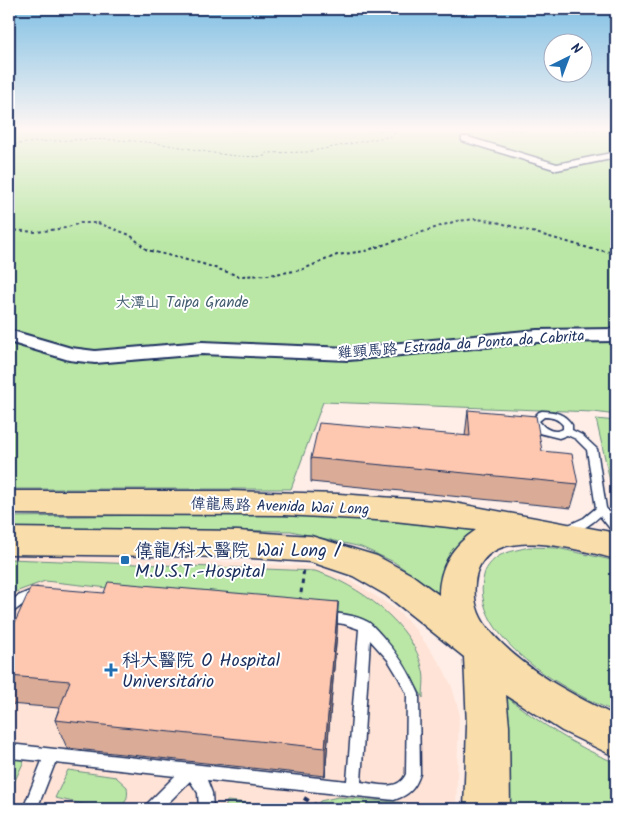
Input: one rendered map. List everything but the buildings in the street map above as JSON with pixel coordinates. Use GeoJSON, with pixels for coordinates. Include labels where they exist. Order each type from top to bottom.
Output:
{"type":"FeatureCollection","features":[{"type":"Feature","properties":{"kind":"main road","name":"偉龍馬路 Avenida Wai Long"},"geometry":{"type":"LineString","coordinates":[[9,503],[242,503],[380,509],[451,515],[553,532]]}},
{"type":"Feature","properties":{"kind":"main road"},"geometry":{"type":"LineString","coordinates":[[487,809],[488,726],[483,649],[466,626],[457,602],[456,579],[464,560],[479,545],[499,534],[523,530],[553,532],[616,546]]}},
{"type":"Feature","properties":{"kind":"main road"},"geometry":{"type":"LineString","coordinates":[[9,541],[238,544],[310,549],[365,566],[390,580],[483,649],[538,695],[576,718],[616,737]]}},
{"type":"Feature","properties":{"kind":"street","name":"雞頸馬路 Estrada da Ponta da Cabrita"},"geometry":{"type":"LineString","coordinates":[[9,336],[68,354],[95,358],[202,348],[349,354],[538,336],[616,335]]}},
{"type":"Feature","properties":{"kind":"lane"},"geometry":{"type":"LineString","coordinates":[[567,431],[579,437],[592,449],[601,509],[616,528]]}},
{"type":"Feature","properties":{"kind":"lane"},"geometry":{"type":"LineString","coordinates":[[553,532],[572,529],[588,520],[601,509]]}},
{"type":"Feature","properties":{"kind":"lane"},"geometry":{"type":"LineString","coordinates":[[9,610],[22,599],[35,593],[48,591]]}},
{"type":"Feature","properties":{"kind":"lane"},"geometry":{"type":"LineString","coordinates":[[9,751],[394,793],[401,791],[411,781],[413,774],[413,694],[392,656],[365,626],[344,618],[317,616]]}},
{"type":"Feature","properties":{"kind":"lane"},"geometry":{"type":"LineString","coordinates":[[354,788],[365,626]]}},
{"type":"Feature","properties":{"kind":"lane"},"geometry":{"type":"LineString","coordinates":[[30,809],[51,756]]}},
{"type":"Feature","properties":{"kind":"lane"},"geometry":{"type":"LineString","coordinates":[[152,809],[190,771]]}},
{"type":"Feature","properties":{"kind":"lane"},"geometry":{"type":"LineString","coordinates":[[190,771],[205,787],[208,798],[206,809]]}},
{"type":"Feature","properties":{"kind":"path"},"geometry":{"type":"LineString","coordinates":[[9,230],[37,232],[65,228],[80,223],[98,223],[130,235],[147,250],[203,264],[239,276],[269,275],[301,270],[337,255],[365,251],[456,221],[477,218],[592,249],[616,253]]}},
{"type":"Feature","properties":{"kind":"shaded area"},"geometry":{"type":"Polygon","coordinates":[[[9,552],[304,566],[327,569],[357,584],[397,610],[416,630],[443,668],[452,687],[459,712],[456,809],[9,809],[9,552]]]}},
{"type":"Feature","properties":{"kind":"green space","name":"大潭山 Taipa Grande"},"geometry":{"type":"Polygon","coordinates":[[[9,167],[616,167],[616,415],[594,412],[323,402],[291,489],[9,489],[9,167]]]}},
{"type":"Feature","properties":{"kind":"green space"},"geometry":{"type":"Polygon","coordinates":[[[596,419],[616,421],[616,507],[596,419]]]}},
{"type":"Feature","properties":{"kind":"green space"},"geometry":{"type":"Polygon","coordinates":[[[315,513],[480,531],[450,601],[394,562],[361,547],[291,531],[9,528],[9,517],[315,513]]]}},
{"type":"Feature","properties":{"kind":"green space"},"geometry":{"type":"Polygon","coordinates":[[[529,547],[557,548],[616,561],[616,712],[575,693],[525,660],[496,628],[489,616],[484,603],[482,589],[487,568],[500,555],[529,547]]]}},
{"type":"Feature","properties":{"kind":"green space"},"geometry":{"type":"Polygon","coordinates":[[[9,559],[315,571],[331,577],[365,596],[396,622],[408,637],[417,654],[424,674],[423,698],[402,661],[386,641],[376,631],[352,615],[45,581],[18,591],[9,598],[9,559]]]}},
{"type":"Feature","properties":{"kind":"green space"},"geometry":{"type":"Polygon","coordinates":[[[503,694],[557,733],[616,763],[616,809],[508,809],[507,712],[503,694]]]}},
{"type":"Feature","properties":{"kind":"green space"},"geometry":{"type":"Polygon","coordinates":[[[9,755],[25,759],[11,789],[9,789],[9,755]]]}},
{"type":"Feature","properties":{"kind":"green space"},"geometry":{"type":"Polygon","coordinates":[[[68,770],[116,777],[127,787],[125,801],[122,805],[108,807],[55,798],[68,770]]]}},
{"type":"Feature","properties":{"kind":"green space"},"geometry":{"type":"Polygon","coordinates":[[[338,797],[405,803],[436,809],[315,809],[320,801],[338,797]]]}},
{"type":"Feature","properties":{"kind":"green space"},"geometry":{"type":"Polygon","coordinates":[[[227,801],[299,808],[225,809],[227,801]]]}},
{"type":"Feature","properties":{"kind":"place","name":"偉龍/科大醫院 Wai Long / M.U.S.T.-Hospital"},"geometry":{"type":"Point","coordinates":[125,560]}},
{"type":"Feature","properties":{"kind":"place","name":"科大醫院 O Hospital Universitário"},"geometry":{"type":"Point","coordinates":[111,670]}}]}
